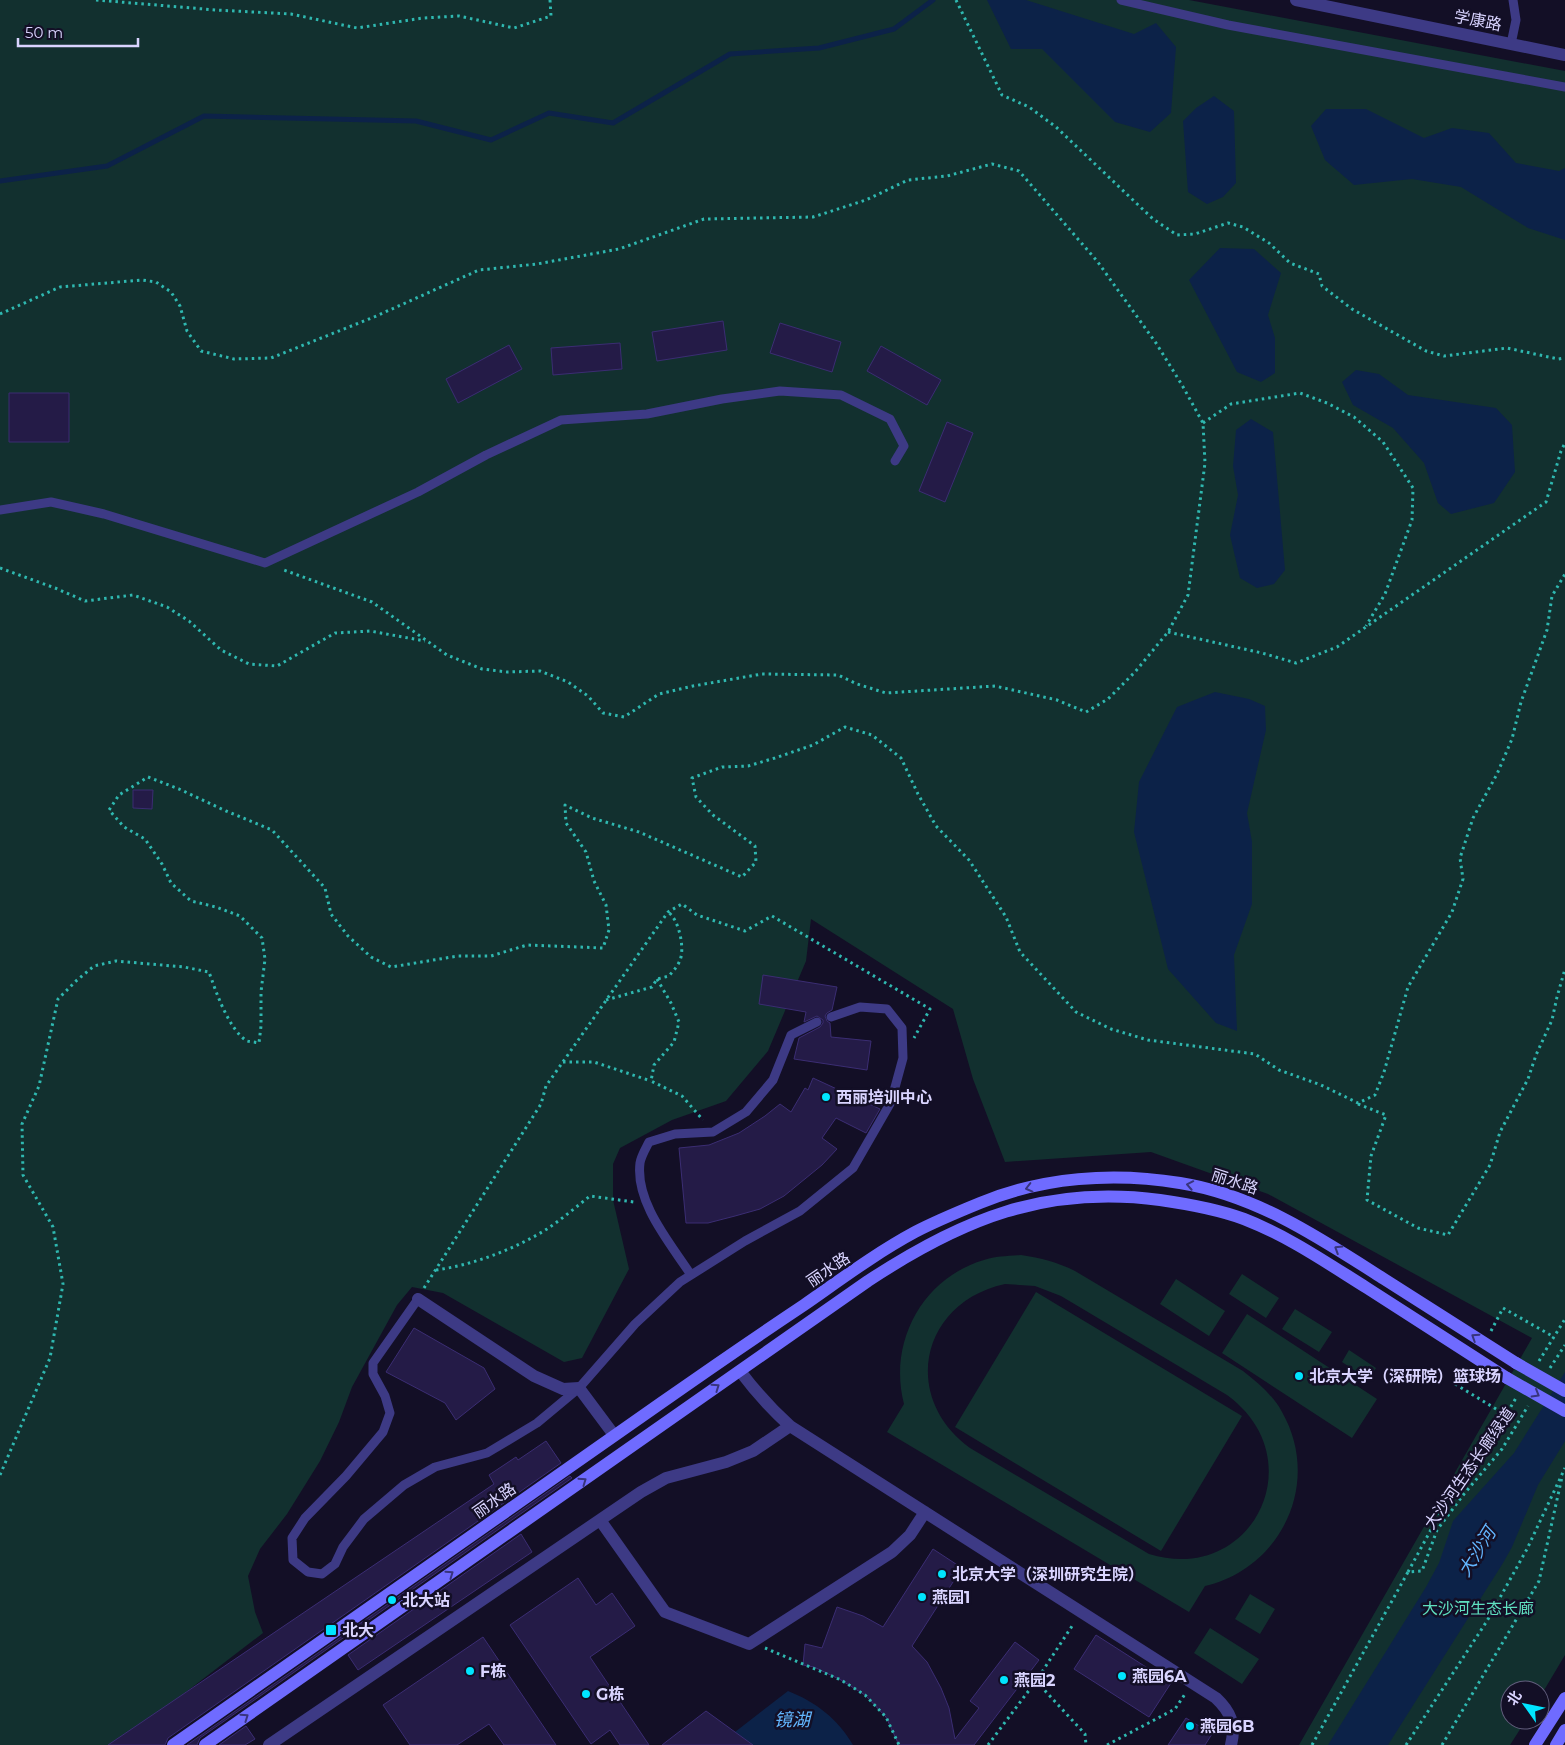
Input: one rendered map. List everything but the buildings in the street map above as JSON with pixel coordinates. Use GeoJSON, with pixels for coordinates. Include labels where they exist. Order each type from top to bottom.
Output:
{"type":"FeatureCollection","features":[{"type":"Feature","properties":{"kind":"main road","name":"丽水路"},"geometry":{"type":"LineString","coordinates":[[173,1745],[614,1435],[885,1250],[917,1231],[983,1202],[1014,1192],[1051,1183],[1084,1178],[1120,1177],[1181,1183],[1225,1193],[1261,1207],[1327,1243],[1565,1392]]}},
{"type":"Feature","properties":{"kind":"main road","name":"丽水路"},"geometry":{"type":"LineString","coordinates":[[205,1745],[876,1276],[939,1239],[1014,1208],[1067,1198],[1095,1196],[1149,1198],[1222,1212],[1244,1219],[1285,1238],[1318,1257],[1507,1378],[1565,1411]]}},
{"type":"Feature","properties":{"kind":"main road"},"geometry":{"type":"LineString","coordinates":[[1535,1745],[1565,1698]]}},
{"type":"Feature","properties":{"kind":"main road"},"geometry":{"type":"LineString","coordinates":[[1556,1745],[1565,1730]]}},
{"type":"Feature","properties":{"kind":"street","name":"学康路"},"geometry":{"type":"LineString","coordinates":[[1296,0],[1565,55]]}},
{"type":"Feature","properties":{"kind":"street"},"geometry":{"type":"LineString","coordinates":[[418,1298],[534,1376],[563,1389],[579,1388],[614,1435]]}},
{"type":"Feature","properties":{"kind":"street"},"geometry":{"type":"LineString","coordinates":[[740,1371],[754,1389],[790,1426],[1216,1698],[1227,1709],[1232,1723],[1234,1735],[1231,1745]]}},
{"type":"Feature","properties":{"kind":"street"},"geometry":{"type":"LineString","coordinates":[[269,1745],[600,1520],[666,1478],[726,1462],[752,1452],[790,1426]]}},
{"type":"Feature","properties":{"kind":"street"},"geometry":{"type":"LineString","coordinates":[[600,1520],[665,1612],[749,1644],[892,1552],[910,1535],[926,1512]]}},
{"type":"Feature","properties":{"kind":"lane"},"geometry":{"type":"LineString","coordinates":[[1121,0],[1228,25],[1565,87]]}},
{"type":"Feature","properties":{"kind":"lane"},"geometry":{"type":"LineString","coordinates":[[1510,44],[1516,20],[1513,0]]}},
{"type":"Feature","properties":{"kind":"lane"},"geometry":{"type":"LineString","coordinates":[[0,510],[51,502],[104,514],[265,563],[418,492],[486,455],[561,420],[647,414],[780,391],[841,396],[890,419],[904,446],[896,460]]}},
{"type":"Feature","properties":{"kind":"lane"},"geometry":{"type":"LineString","coordinates":[[418,1298],[373,1363],[373,1374],[386,1396],[390,1413],[383,1432],[346,1476],[305,1518],[292,1538],[293,1560],[308,1572],[322,1574],[335,1564],[343,1546],[364,1519],[404,1485],[435,1466],[487,1454],[537,1422],[579,1388],[634,1324],[680,1282],[745,1241],[800,1211],[853,1168],[891,1102],[904,1058],[902,1028],[887,1009],[860,1007],[831,1017]]}},
{"type":"Feature","properties":{"kind":"lane"},"geometry":{"type":"LineString","coordinates":[[691,1275],[653,1217],[641,1188],[640,1162],[649,1142],[675,1134],[713,1132],[746,1112],[773,1080],[791,1036],[817,1022]]}},
{"type":"Feature","properties":{"kind":"path"},"geometry":{"type":"LineString","coordinates":[[96,0],[291,14],[357,28],[423,18],[459,16],[514,28],[551,16],[550,0]]}},
{"type":"Feature","properties":{"kind":"path"},"geometry":{"type":"LineString","coordinates":[[956,0],[1002,95],[1029,107],[1056,126],[1153,219],[1177,235],[1195,234],[1228,223],[1243,227],[1269,243],[1290,263],[1319,274],[1322,286],[1352,309],[1426,351],[1444,356],[1507,348],[1558,359],[1565,358]]}},
{"type":"Feature","properties":{"kind":"path"},"geometry":{"type":"LineString","coordinates":[[0,314],[60,288],[142,280],[156,282],[171,292],[180,306],[187,331],[201,351],[234,359],[272,358],[374,317],[479,270],[537,264],[619,249],[704,219],[813,217],[866,200],[908,180],[947,176],[992,164],[1019,171],[1097,261],[1156,343],[1203,423],[1205,463],[1188,595],[1168,632],[1135,672],[1108,699],[1086,712],[1057,700],[996,686],[886,692],[857,684],[838,675],[762,674],[659,694],[624,717],[603,713],[588,696],[568,682],[540,671],[507,672],[482,669],[447,655],[372,602],[265,563]]}},
{"type":"Feature","properties":{"kind":"path"},"geometry":{"type":"LineString","coordinates":[[1203,423],[1230,404],[1300,393],[1327,403],[1354,417],[1383,442],[1413,488],[1412,520],[1385,594],[1365,628]]}},
{"type":"Feature","properties":{"kind":"path"},"geometry":{"type":"LineString","coordinates":[[1168,632],[1262,653],[1296,663],[1337,647],[1546,502],[1565,443]]}},
{"type":"Feature","properties":{"kind":"path"},"geometry":{"type":"LineString","coordinates":[[0,568],[55,588],[85,602],[132,595],[167,606],[189,620],[221,650],[249,664],[276,666],[335,634],[370,631],[428,642]]}},
{"type":"Feature","properties":{"kind":"path"},"geometry":{"type":"LineString","coordinates":[[1358,1103],[1375,1095],[1384,1072],[1408,987],[1452,912],[1463,879],[1460,858],[1473,818],[1497,774],[1512,739],[1521,702],[1547,630],[1552,596],[1565,574]]}},
{"type":"Feature","properties":{"kind":"path"},"geometry":{"type":"LineString","coordinates":[[0,1475],[50,1358],[62,1284],[53,1227],[24,1174],[22,1124],[39,1086],[58,999],[94,966],[116,961],[184,967],[210,972],[218,996],[236,1031],[248,1041],[259,1043],[261,992],[265,959],[262,938],[240,916],[191,901],[172,883],[145,839],[124,826],[109,810],[119,795],[148,777],[272,830],[325,888],[331,914],[348,936],[371,956],[391,967],[458,956],[491,956],[527,945],[603,948],[609,930],[606,905],[594,881],[586,852],[566,823],[565,805],[592,818],[639,832],[742,876],[756,862],[755,846],[713,815],[696,797],[692,778],[722,767],[748,766],[775,758],[813,745],[845,727],[872,735],[901,758],[936,826],[969,860],[1006,917],[1020,952],[1076,1012],[1111,1029],[1148,1040],[1255,1054],[1279,1070],[1321,1085],[1386,1115],[1371,1156],[1368,1200],[1418,1228],[1448,1235],[1490,1165],[1500,1132],[1528,1079],[1536,1055],[1552,1020],[1556,997],[1565,969]]}},
{"type":"Feature","properties":{"kind":"path"},"geometry":{"type":"LineString","coordinates":[[418,1298],[541,1104],[546,1086],[668,912],[682,904],[697,915],[745,931],[772,916],[930,1009],[904,1058]]}},
{"type":"Feature","properties":{"kind":"path"},"geometry":{"type":"LineString","coordinates":[[606,1000],[652,987],[657,980],[669,976],[681,959],[680,931],[673,916],[668,912]]}},
{"type":"Feature","properties":{"kind":"path"},"geometry":{"type":"LineString","coordinates":[[651,1080],[654,1065],[674,1042],[679,1022],[671,1003],[657,980]]}},
{"type":"Feature","properties":{"kind":"path"},"geometry":{"type":"LineString","coordinates":[[563,1062],[594,1062],[651,1080],[682,1096],[713,1132]]}},
{"type":"Feature","properties":{"kind":"path"},"geometry":{"type":"LineString","coordinates":[[436,1270],[460,1266],[502,1252],[547,1229],[590,1196],[625,1202],[647,1203]]}},
{"type":"Feature","properties":{"kind":"path"},"geometry":{"type":"LineString","coordinates":[[1484,1343],[1503,1308],[1554,1337]]}},
{"type":"Feature","properties":{"kind":"path"},"geometry":{"type":"LineString","coordinates":[[1535,1367],[1565,1319]]}},
{"type":"Feature","properties":{"kind":"path"},"geometry":{"type":"LineString","coordinates":[[1549,1370],[1565,1346]]}},
{"type":"Feature","properties":{"kind":"path"},"geometry":{"type":"LineString","coordinates":[[1474,1357],[1455,1384],[1506,1414]]}},
{"type":"Feature","properties":{"kind":"path","name":"大沙河生态长廊绿道"},"geometry":{"type":"LineString","coordinates":[[1312,1745],[1459,1478],[1506,1414],[1520,1391]]}},
{"type":"Feature","properties":{"kind":"path","name":"大沙河生态长廊绿道"},"geometry":{"type":"LineString","coordinates":[[1408,1572],[1422,1571],[1437,1530],[1502,1449],[1530,1402]]}},
{"type":"Feature","properties":{"kind":"path"},"geometry":{"type":"LineString","coordinates":[[1406,1745],[1487,1621],[1527,1549],[1564,1470]]}},
{"type":"Feature","properties":{"kind":"path"},"geometry":{"type":"LineString","coordinates":[[1442,1745],[1539,1581],[1564,1470]]}},
{"type":"Feature","properties":{"kind":"path"},"geometry":{"type":"LineString","coordinates":[[988,1745],[1036,1681],[1081,1612]]}},
{"type":"Feature","properties":{"kind":"path"},"geometry":{"type":"LineString","coordinates":[[749,1644],[760,1646],[803,1665],[821,1670],[865,1695],[886,1717],[899,1745]]}},
{"type":"Feature","properties":{"kind":"path"},"geometry":{"type":"LineString","coordinates":[[1036,1681],[1085,1734],[1086,1745]]}},
{"type":"Feature","properties":{"kind":"path"},"geometry":{"type":"LineString","coordinates":[[1107,1745],[1175,1709],[1192,1683]]}},
{"type":"Feature","properties":{"kind":"green space","name":"大沙河生态长廊"},"geometry":{"type":"Polygon","coordinates":[[[0,0],[1189,0],[1565,71],[1565,1655],[1550,1680],[1500,1680],[1500,1730],[1520,1730],[1510,1745],[1299,1745],[1532,1338],[1268,1194],[1151,1152],[1005,1162],[973,1079],[953,1009],[811,919],[806,961],[768,1051],[726,1101],[672,1120],[620,1148],[613,1164],[613,1200],[629,1269],[582,1358],[564,1362],[443,1293],[412,1287],[397,1305],[352,1387],[339,1422],[320,1461],[287,1514],[260,1549],[248,1576],[255,1612],[263,1633],[117,1745],[0,1745],[0,0]]]}},
{"type":"Feature","properties":{"kind":"green space"},"geometry":{"type":"Polygon","coordinates":[[[1021,1255],[1049,1261],[1075,1271],[1243,1371],[1270,1395],[1282,1412],[1293,1439],[1298,1466],[1296,1493],[1287,1518],[1274,1541],[1255,1561],[1232,1576],[1205,1586],[1189,1612],[887,1432],[904,1404],[900,1381],[901,1358],[906,1336],[915,1316],[927,1297],[943,1282],[962,1269],[984,1260],[1021,1255]],[[1005,1284],[977,1294],[954,1310],[939,1330],[930,1354],[928,1378],[934,1403],[948,1427],[970,1448],[1149,1554],[1186,1559],[1217,1552],[1242,1535],[1260,1510],[1268,1482],[1266,1451],[1253,1422],[1227,1395],[1061,1296],[1035,1286],[1005,1284]]]}},
{"type":"Feature","properties":{"kind":"green space"},"geometry":{"type":"Polygon","coordinates":[[[1242,1274],[1279,1298],[1266,1318],[1229,1294],[1242,1274]]]}},
{"type":"Feature","properties":{"kind":"green space"},"geometry":{"type":"Polygon","coordinates":[[[1176,1279],[1225,1311],[1209,1336],[1160,1304],[1176,1279]]]}},
{"type":"Feature","properties":{"kind":"green space"},"geometry":{"type":"Polygon","coordinates":[[[1036,1292],[1242,1416],[1161,1551],[955,1427],[1036,1292]]]}},
{"type":"Feature","properties":{"kind":"green space"},"geometry":{"type":"Polygon","coordinates":[[[1295,1309],[1332,1332],[1319,1352],[1282,1329],[1295,1309]]]}},
{"type":"Feature","properties":{"kind":"green space","name":"北京大学（深研院）篮球场"},"geometry":{"type":"Polygon","coordinates":[[[1247,1314],[1377,1399],[1352,1438],[1222,1353],[1247,1314]]]}},
{"type":"Feature","properties":{"kind":"green space"},"geometry":{"type":"Polygon","coordinates":[[[1349,1350],[1376,1368],[1369,1380],[1342,1362],[1349,1350]]]}},
{"type":"Feature","properties":{"kind":"green space"},"geometry":{"type":"Polygon","coordinates":[[[1250,1594],[1275,1609],[1260,1634],[1235,1619],[1250,1594]]]}},
{"type":"Feature","properties":{"kind":"green space"},"geometry":{"type":"Polygon","coordinates":[[[1210,1628],[1259,1659],[1242,1684],[1194,1653],[1210,1628]]]}},
{"type":"Feature","properties":{"kind":"water"},"geometry":{"type":"Polygon","coordinates":[[[987,0],[1026,0],[1134,34],[1156,23],[1176,47],[1171,113],[1150,132],[1115,122],[1042,49],[1011,49],[987,0]]]}},
{"type":"Feature","properties":{"kind":"water"},"geometry":{"type":"Polygon","coordinates":[[[1214,96],[1234,111],[1236,183],[1223,197],[1207,204],[1188,192],[1183,121],[1196,108],[1214,96]]]}},
{"type":"Feature","properties":{"kind":"water"},"geometry":{"type":"Polygon","coordinates":[[[1326,109],[1366,109],[1424,138],[1452,128],[1489,133],[1516,163],[1559,171],[1565,168],[1565,240],[1528,228],[1461,187],[1412,179],[1354,185],[1325,160],[1311,126],[1326,109]]]}},
{"type":"Feature","properties":{"kind":"water"},"geometry":{"type":"Polygon","coordinates":[[[1220,248],[1254,249],[1281,273],[1268,315],[1275,338],[1275,373],[1261,382],[1237,372],[1189,280],[1220,248]]]}},
{"type":"Feature","properties":{"kind":"water"},"geometry":{"type":"Polygon","coordinates":[[[1356,370],[1379,374],[1408,395],[1496,408],[1512,425],[1515,472],[1494,503],[1451,514],[1438,503],[1424,463],[1393,428],[1353,405],[1342,382],[1356,370]]]}},
{"type":"Feature","properties":{"kind":"water"},"geometry":{"type":"Polygon","coordinates":[[[1251,419],[1273,432],[1285,570],[1274,584],[1257,588],[1240,578],[1230,535],[1238,495],[1233,466],[1236,430],[1251,419]]]}},
{"type":"Feature","properties":{"kind":"water"},"geometry":{"type":"Polygon","coordinates":[[[1215,692],[1249,699],[1265,706],[1266,730],[1247,813],[1252,842],[1252,904],[1234,955],[1237,1031],[1216,1023],[1168,969],[1134,832],[1139,782],[1177,707],[1215,692]]]}},
{"type":"Feature","properties":{"kind":"water","name":"大沙河"},"geometry":{"type":"Polygon","coordinates":[[[1565,1372],[1565,1441],[1538,1485],[1512,1547],[1503,1563],[1388,1745],[1328,1745],[1426,1587],[1439,1563],[1453,1521],[1514,1453],[1565,1372]]]}},
{"type":"Feature","properties":{"kind":"water","name":"镜湖"},"geometry":{"type":"Polygon","coordinates":[[[788,1691],[808,1700],[825,1712],[840,1727],[853,1745],[750,1745],[735,1732],[788,1691]]]}},
{"type":"Feature","properties":{"kind":"waterway"},"geometry":{"type":"LineString","coordinates":[[0,181],[107,166],[204,116],[416,121],[491,140],[549,113],[613,123],[730,54],[819,48],[894,29],[933,0]]}},
{"type":"Feature","properties":{"kind":"place","name":"西丽培训中心"},"geometry":{"type":"Point","coordinates":[826,1097]}},
{"type":"Feature","properties":{"kind":"place","name":"北京大学（深研院）篮球场"},"geometry":{"type":"Point","coordinates":[1299,1376]}},
{"type":"Feature","properties":{"kind":"place","name":"北京大学（深圳研究生院）"},"geometry":{"type":"Point","coordinates":[942,1574]}},
{"type":"Feature","properties":{"kind":"place","name":"燕园1"},"geometry":{"type":"Point","coordinates":[922,1597]}},
{"type":"Feature","properties":{"kind":"place","name":"北大站"},"geometry":{"type":"Point","coordinates":[392,1600]}},
{"type":"Feature","properties":{"kind":"place","name":"北大"},"geometry":{"type":"Point","coordinates":[331,1630]}},
{"type":"Feature","properties":{"kind":"place","name":"F栋"},"geometry":{"type":"Point","coordinates":[470,1671]}},
{"type":"Feature","properties":{"kind":"place","name":"燕园6A"},"geometry":{"type":"Point","coordinates":[1122,1676]}},
{"type":"Feature","properties":{"kind":"place","name":"燕园2"},"geometry":{"type":"Point","coordinates":[1004,1680]}},
{"type":"Feature","properties":{"kind":"place","name":"G栋"},"geometry":{"type":"Point","coordinates":[586,1694]}},
{"type":"Feature","properties":{"kind":"place","name":"燕园6B"},"geometry":{"type":"Point","coordinates":[1190,1726]}}]}
